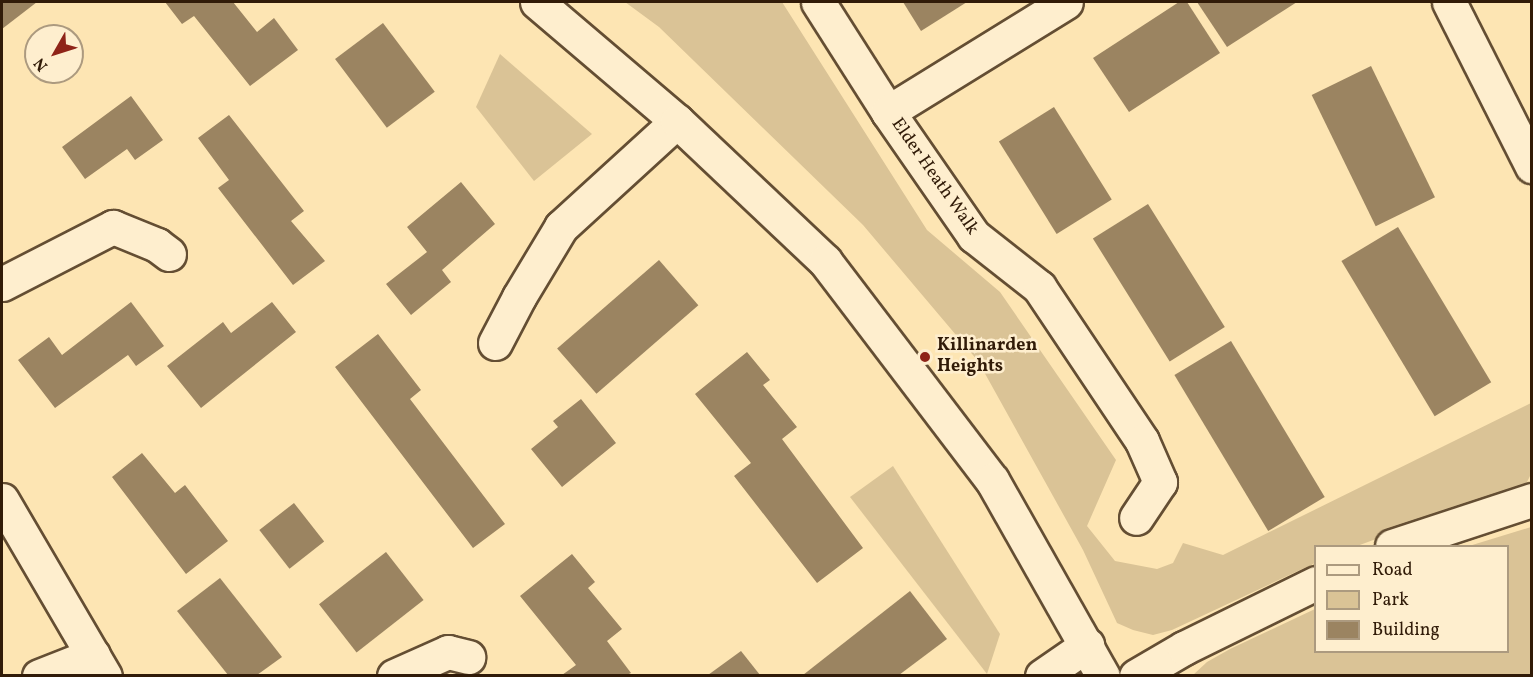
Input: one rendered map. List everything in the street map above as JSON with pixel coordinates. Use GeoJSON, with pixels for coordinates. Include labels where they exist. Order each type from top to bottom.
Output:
{"type":"FeatureCollection","features":[{"type":"Feature","properties":{"kind":"street"},"geometry":{"type":"LineString","coordinates":[[537,2],[677,121],[825,261],[992,480],[1103,675]]}},
{"type":"Feature","properties":{"kind":"street","name":"Elder Heath Walk"},"geometry":{"type":"LineString","coordinates":[[818,2],[888,112],[974,236],[1039,287],[1142,441],[1160,482],[1136,518]]}},
{"type":"Feature","properties":{"kind":"street"},"geometry":{"type":"LineString","coordinates":[[888,112],[1066,2]]}},
{"type":"Feature","properties":{"kind":"street"},"geometry":{"type":"LineString","coordinates":[[1449,2],[1531,164]]}},
{"type":"Feature","properties":{"kind":"street"},"geometry":{"type":"LineString","coordinates":[[495,343],[519,297],[561,227],[677,121]]}},
{"type":"Feature","properties":{"kind":"street"},"geometry":{"type":"LineString","coordinates":[[2,284],[113,226],[157,245],[169,254]]}},
{"type":"Feature","properties":{"kind":"street"},"geometry":{"type":"LineString","coordinates":[[2,500],[99,665],[39,675]]}},
{"type":"Feature","properties":{"kind":"street"},"geometry":{"type":"LineString","coordinates":[[1395,545],[1532,500]]}},
{"type":"Feature","properties":{"kind":"street"},"geometry":{"type":"LineString","coordinates":[[1136,675],[1203,638],[1314,584]]}},
{"type":"Feature","properties":{"kind":"street"},"geometry":{"type":"LineString","coordinates":[[1042,675],[1087,645]]}},
{"type":"Feature","properties":{"kind":"street"},"geometry":{"type":"LineString","coordinates":[[394,675],[448,652],[468,657]]}},
{"type":"Feature","properties":{"kind":"green space"},"geometry":{"type":"Polygon","coordinates":[[[625,2],[782,2],[927,230],[1000,292],[1116,460],[1087,526],[1115,561],[1157,569],[1173,563],[1183,543],[1223,555],[1531,403],[1531,474],[1526,484],[1360,545],[1314,545],[1314,563],[1172,630],[1153,635],[1117,623],[1083,550],[978,361],[863,225],[659,27],[625,2]]]}},
{"type":"Feature","properties":{"kind":"green space"},"geometry":{"type":"Polygon","coordinates":[[[500,54],[592,134],[534,181],[476,107],[500,54]]]}},
{"type":"Feature","properties":{"kind":"green space"},"geometry":{"type":"Polygon","coordinates":[[[893,466],[1000,634],[987,674],[850,497],[893,466]]]}},
{"type":"Feature","properties":{"kind":"green space"},"geometry":{"type":"Polygon","coordinates":[[[1531,527],[1531,675],[1193,675],[1207,662],[1230,649],[1314,609],[1314,653],[1509,653],[1509,545],[1472,545],[1531,527]]]}},
{"type":"Feature","properties":{"kind":"building"},"geometry":{"type":"Polygon","coordinates":[[[2,2],[37,2],[2,29],[2,2]]]}},
{"type":"Feature","properties":{"kind":"building"},"geometry":{"type":"Polygon","coordinates":[[[165,2],[233,2],[257,32],[274,18],[298,50],[250,86],[194,16],[182,24],[165,2]]]}},
{"type":"Feature","properties":{"kind":"building"},"geometry":{"type":"Polygon","coordinates":[[[903,2],[967,2],[921,31],[903,2]]]}},
{"type":"Feature","properties":{"kind":"building"},"geometry":{"type":"Polygon","coordinates":[[[1179,2],[1187,2],[1220,53],[1129,112],[1093,58],[1179,2]]]}},
{"type":"Feature","properties":{"kind":"building"},"geometry":{"type":"Polygon","coordinates":[[[1197,2],[1297,2],[1227,47],[1197,2]]]}},
{"type":"Feature","properties":{"kind":"building"},"geometry":{"type":"Polygon","coordinates":[[[383,23],[435,92],[387,128],[335,59],[383,23]]]}},
{"type":"Feature","properties":{"kind":"building"},"geometry":{"type":"Polygon","coordinates":[[[1371,66],[1435,197],[1376,226],[1312,95],[1371,66]]]}},
{"type":"Feature","properties":{"kind":"building"},"geometry":{"type":"Polygon","coordinates":[[[131,96],[163,140],[135,160],[127,149],[85,179],[62,147],[131,96]]]}},
{"type":"Feature","properties":{"kind":"building"},"geometry":{"type":"Polygon","coordinates":[[[1054,107],[1112,199],[1057,234],[999,141],[1054,107]]]}},
{"type":"Feature","properties":{"kind":"building"},"geometry":{"type":"Polygon","coordinates":[[[229,115],[304,211],[291,221],[325,261],[293,285],[218,188],[229,180],[198,138],[229,115]]]}},
{"type":"Feature","properties":{"kind":"building"},"geometry":{"type":"Polygon","coordinates":[[[461,182],[495,224],[442,270],[451,282],[411,315],[386,284],[427,252],[407,227],[461,182]]]}},
{"type":"Feature","properties":{"kind":"building"},"geometry":{"type":"Polygon","coordinates":[[[1148,204],[1225,327],[1170,361],[1093,238],[1148,204]]]}},
{"type":"Feature","properties":{"kind":"building"},"geometry":{"type":"Polygon","coordinates":[[[1398,227],[1491,382],[1435,416],[1341,261],[1398,227]]]}},
{"type":"Feature","properties":{"kind":"building"},"geometry":{"type":"Polygon","coordinates":[[[659,260],[698,305],[596,394],[557,349],[659,260]]]}},
{"type":"Feature","properties":{"kind":"building"},"geometry":{"type":"Polygon","coordinates":[[[131,302],[164,346],[136,366],[128,355],[55,408],[18,360],[49,337],[62,355],[131,302]]]}},
{"type":"Feature","properties":{"kind":"building"},"geometry":{"type":"Polygon","coordinates":[[[272,302],[296,332],[201,408],[167,366],[223,322],[231,333],[272,302]]]}},
{"type":"Feature","properties":{"kind":"building"},"geometry":{"type":"Polygon","coordinates":[[[378,334],[421,390],[410,399],[505,524],[473,548],[335,367],[378,334]]]}},
{"type":"Feature","properties":{"kind":"building"},"geometry":{"type":"Polygon","coordinates":[[[1231,341],[1325,497],[1268,531],[1174,375],[1231,341]]]}},
{"type":"Feature","properties":{"kind":"building"},"geometry":{"type":"Polygon","coordinates":[[[747,352],[770,380],[763,385],[797,427],[782,439],[863,548],[817,583],[734,476],[751,463],[695,394],[747,352]]]}},
{"type":"Feature","properties":{"kind":"building"},"geometry":{"type":"Polygon","coordinates":[[[581,399],[616,443],[562,487],[531,449],[558,427],[553,421],[581,399]]]}},
{"type":"Feature","properties":{"kind":"building"},"geometry":{"type":"Polygon","coordinates":[[[142,453],[175,493],[185,485],[228,541],[186,574],[112,477],[142,453]]]}},
{"type":"Feature","properties":{"kind":"building"},"geometry":{"type":"Polygon","coordinates":[[[294,503],[324,542],[289,569],[259,530],[294,503]]]}},
{"type":"Feature","properties":{"kind":"building"},"geometry":{"type":"Polygon","coordinates":[[[386,552],[424,600],[357,652],[319,604],[386,552]]]}},
{"type":"Feature","properties":{"kind":"building"},"geometry":{"type":"Polygon","coordinates":[[[572,554],[595,582],[588,588],[622,629],[607,641],[631,673],[627,675],[562,675],[576,665],[520,596],[572,554]]]}},
{"type":"Feature","properties":{"kind":"building"},"geometry":{"type":"Polygon","coordinates":[[[220,578],[282,657],[257,675],[228,675],[177,611],[220,578]]]}},
{"type":"Feature","properties":{"kind":"building"},"geometry":{"type":"Polygon","coordinates":[[[910,591],[947,639],[899,675],[803,675],[910,591]]]}},
{"type":"Feature","properties":{"kind":"building"},"geometry":{"type":"Polygon","coordinates":[[[741,651],[760,675],[708,675],[741,651]]]}},
{"type":"Feature","properties":{"kind":"place","name":"Killinarden Heights"},"geometry":{"type":"Point","coordinates":[925,357]}}]}
